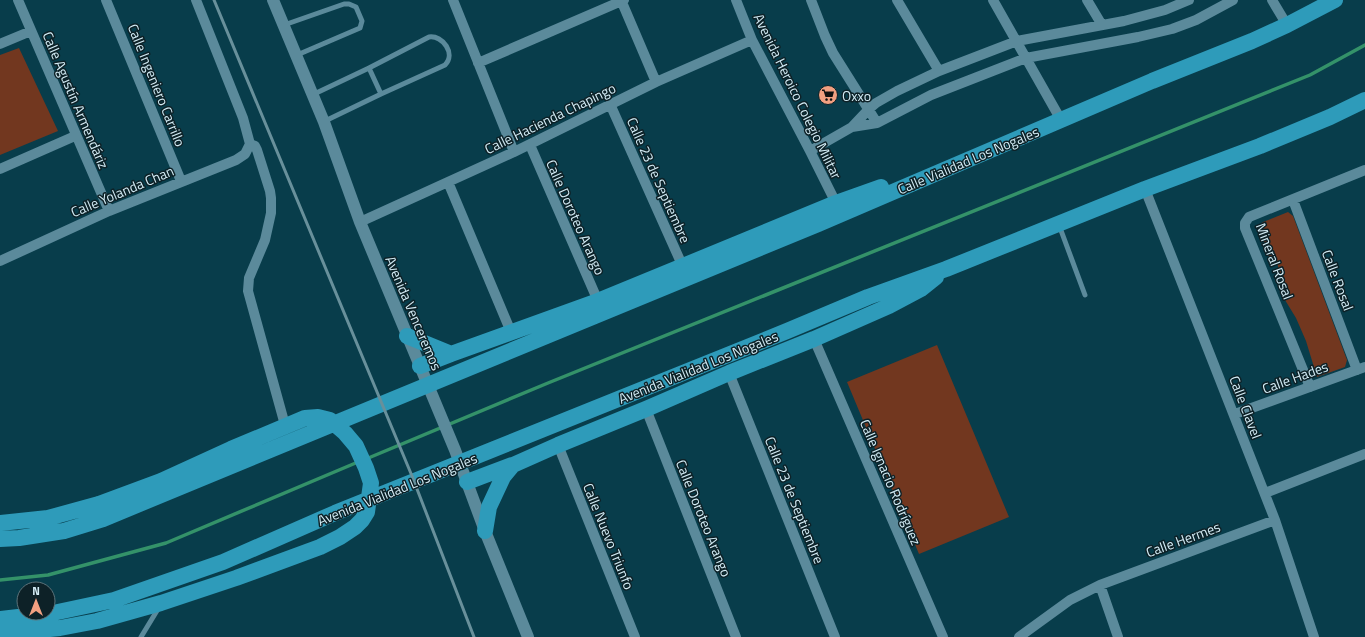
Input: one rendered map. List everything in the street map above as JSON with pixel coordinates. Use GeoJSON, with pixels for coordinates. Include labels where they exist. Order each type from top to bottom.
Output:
{"type":"FeatureCollection","features":[{"type":"Feature","properties":{"kind":"highway","name":"Calle Vialidad Los Nogales"},"geometry":{"type":"LineString","coordinates":[[598,308],[818,224],[1286,25],[1335,0]]}},
{"type":"Feature","properties":{"kind":"highway"},"geometry":{"type":"LineString","coordinates":[[467,482],[513,465],[729,373],[814,339],[904,299],[920,290],[946,269],[1145,189],[1260,146],[1330,117],[1365,100]]}},
{"type":"Feature","properties":{"kind":"highway"},"geometry":{"type":"LineString","coordinates":[[0,538],[19,538],[64,531],[103,518],[598,308],[683,267],[836,203],[872,190],[946,170]]}},
{"type":"Feature","properties":{"kind":"highway","name":"Avenida Vialidad Los Nogales"},"geometry":{"type":"LineString","coordinates":[[0,619],[53,613],[114,600],[223,562],[343,510],[868,297],[946,269]]}},
{"type":"Feature","properties":{"kind":"highway"},"geometry":{"type":"LineString","coordinates":[[420,366],[511,332],[598,308]]}},
{"type":"Feature","properties":{"kind":"highway"},"geometry":{"type":"LineString","coordinates":[[408,336],[451,354]]}},
{"type":"Feature","properties":{"kind":"highway"},"geometry":{"type":"LineString","coordinates":[[0,523],[48,518],[99,504],[161,481],[305,418],[330,420],[345,433],[356,446],[371,483],[367,512],[355,527],[340,538],[320,547],[236,578],[161,603],[97,621],[60,628],[0,634]]}},
{"type":"Feature","properties":{"kind":"highway"},"geometry":{"type":"LineString","coordinates":[[485,531],[489,507],[503,477],[513,465]]}},
{"type":"Feature","properties":{"kind":"street","name":"Calle Agustín Armendáriz"},"geometry":{"type":"LineString","coordinates":[[18,0],[75,136],[109,211]]}},
{"type":"Feature","properties":{"kind":"street","name":"Calle Ingeniero Carrillo"},"geometry":{"type":"LineString","coordinates":[[106,0],[181,181]]}},
{"type":"Feature","properties":{"kind":"street"},"geometry":{"type":"LineString","coordinates":[[196,0],[243,118],[250,144],[255,146],[257,150],[271,198],[271,213],[265,240],[249,278],[248,291],[285,426]]}},
{"type":"Feature","properties":{"kind":"street","name":"Avenida Venceremos"},"geometry":{"type":"LineString","coordinates":[[273,0],[324,122],[360,222],[455,450],[485,531],[528,637]]}},
{"type":"Feature","properties":{"kind":"street"},"geometry":{"type":"LineString","coordinates":[[453,0],[514,152]]}},
{"type":"Feature","properties":{"kind":"street"},"geometry":{"type":"LineString","coordinates":[[478,62],[622,0],[656,82]]}},
{"type":"Feature","properties":{"kind":"street","name":"Avenida Heroico Colegio Militar"},"geometry":{"type":"LineString","coordinates":[[736,0],[752,40],[836,203]]}},
{"type":"Feature","properties":{"kind":"street"},"geometry":{"type":"LineString","coordinates":[[811,0],[825,36],[834,53],[877,123]]}},
{"type":"Feature","properties":{"kind":"street"},"geometry":{"type":"LineString","coordinates":[[898,0],[939,71]]}},
{"type":"Feature","properties":{"kind":"street"},"geometry":{"type":"LineString","coordinates":[[993,0],[1061,120]]}},
{"type":"Feature","properties":{"kind":"street"},"geometry":{"type":"LineString","coordinates":[[1087,0],[1102,25]]}},
{"type":"Feature","properties":{"kind":"street"},"geometry":{"type":"LineString","coordinates":[[810,151],[852,128],[877,123],[931,95],[1026,58],[1138,37],[1172,29],[1196,20],[1233,0]]}},
{"type":"Feature","properties":{"kind":"street"},"geometry":{"type":"LineString","coordinates":[[1272,0],[1286,25]]}},
{"type":"Feature","properties":{"kind":"street"},"geometry":{"type":"LineString","coordinates":[[852,128],[876,103],[897,91],[939,71],[1017,41],[1146,16],[1183,1]]}},
{"type":"Feature","properties":{"kind":"street"},"geometry":{"type":"LineString","coordinates":[[0,44],[31,32]]}},
{"type":"Feature","properties":{"kind":"street","name":"Calle Hacienda Chapingo"},"geometry":{"type":"LineString","coordinates":[[360,222],[530,145],[656,82],[752,40]]}},
{"type":"Feature","properties":{"kind":"street","name":"Calle 23 de Septiembre"},"geometry":{"type":"LineString","coordinates":[[610,104],[683,267]]}},
{"type":"Feature","properties":{"kind":"street"},"geometry":{"type":"LineString","coordinates":[[0,169],[75,136]]}},
{"type":"Feature","properties":{"kind":"street","name":"Calle Yolanda Chan"},"geometry":{"type":"LineString","coordinates":[[0,261],[109,211],[236,160],[245,154],[250,144]]}},
{"type":"Feature","properties":{"kind":"street","name":"Calle Doroteo Arango"},"geometry":{"type":"LineString","coordinates":[[530,145],[598,308]]}},
{"type":"Feature","properties":{"kind":"street","name":"Mineral Rosal"},"geometry":{"type":"LineString","coordinates":[[1310,387],[1245,228],[1245,223],[1249,218],[1365,170]]}},
{"type":"Feature","properties":{"kind":"street"},"geometry":{"type":"LineString","coordinates":[[448,182],[511,332]]}},
{"type":"Feature","properties":{"kind":"street","name":"Calle Clavel"},"geometry":{"type":"LineString","coordinates":[[1145,189],[1265,493],[1314,637]]}},
{"type":"Feature","properties":{"kind":"street","name":"Calle Rosal"},"geometry":{"type":"LineString","coordinates":[[1293,200],[1361,368]]}},
{"type":"Feature","properties":{"kind":"street","name":"Calle Ignacio Rodríguez"},"geometry":{"type":"LineString","coordinates":[[814,339],[943,637]]}},
{"type":"Feature","properties":{"kind":"street","name":"Calle Hades"},"geometry":{"type":"LineString","coordinates":[[1235,414],[1361,368]]}},
{"type":"Feature","properties":{"kind":"street","name":"Calle 23 de Septiembre"},"geometry":{"type":"LineString","coordinates":[[729,373],[835,637]]}},
{"type":"Feature","properties":{"kind":"street","name":"Calle Doroteo Arango"},"geometry":{"type":"LineString","coordinates":[[646,409],[736,637]]}},
{"type":"Feature","properties":{"kind":"street","name":"Calle Nuevo Triunfo"},"geometry":{"type":"LineString","coordinates":[[558,445],[635,637]]}},
{"type":"Feature","properties":{"kind":"street"},"geometry":{"type":"LineString","coordinates":[[1265,493],[1365,454]]}},
{"type":"Feature","properties":{"kind":"street","name":"Calle Hermes"},"geometry":{"type":"LineString","coordinates":[[1019,637],[1070,600],[1100,585],[1275,520]]}},
{"type":"Feature","properties":{"kind":"street"},"geometry":{"type":"LineString","coordinates":[[1100,585],[1118,637]]}},
{"type":"Feature","properties":{"kind":"lane"},"geometry":{"type":"LineString","coordinates":[[284,25],[344,4],[349,4],[356,7],[362,21],[360,28],[296,55]]}},
{"type":"Feature","properties":{"kind":"lane"},"geometry":{"type":"LineString","coordinates":[[312,95],[429,37],[440,38],[448,50],[450,58],[445,65],[324,122]]}},
{"type":"Feature","properties":{"kind":"lane"},"geometry":{"type":"LineString","coordinates":[[369,68],[381,94]]}},
{"type":"Feature","properties":{"kind":"lane"},"geometry":{"type":"LineString","coordinates":[[1058,224],[1086,295]]}},
{"type":"Feature","properties":{"kind":"lane"},"geometry":{"type":"LineString","coordinates":[[141,637],[161,603]]}},
{"type":"Feature","properties":{"kind":"shaded area"},"geometry":{"type":"Polygon","coordinates":[[[19,48],[58,131],[0,155],[0,55],[19,48]]]}},
{"type":"Feature","properties":{"kind":"shaded area"},"geometry":{"type":"Polygon","coordinates":[[[1288,212],[1293,216],[1347,360],[1345,367],[1317,377],[1306,341],[1296,318],[1285,300],[1283,284],[1277,263],[1266,254],[1264,241],[1257,227],[1263,222],[1288,212]]]}},
{"type":"Feature","properties":{"kind":"shaded area"},"geometry":{"type":"Polygon","coordinates":[[[937,345],[1009,517],[919,554],[847,382],[937,345]]]}},
{"type":"Feature","properties":{"kind":"waterway"},"geometry":{"type":"LineString","coordinates":[[366,459],[548,383],[1310,75],[1365,45]]}},
{"type":"Feature","properties":{"kind":"waterway"},"geometry":{"type":"LineString","coordinates":[[0,580],[48,575],[166,543],[358,462]]}},
{"type":"Feature","properties":{"kind":"railway"},"geometry":{"type":"LineString","coordinates":[[214,0],[412,476],[474,637]]}},
{"type":"Feature","properties":{"kind":"place","name":"Oxxo"},"geometry":{"type":"Point","coordinates":[828,95]}}]}
